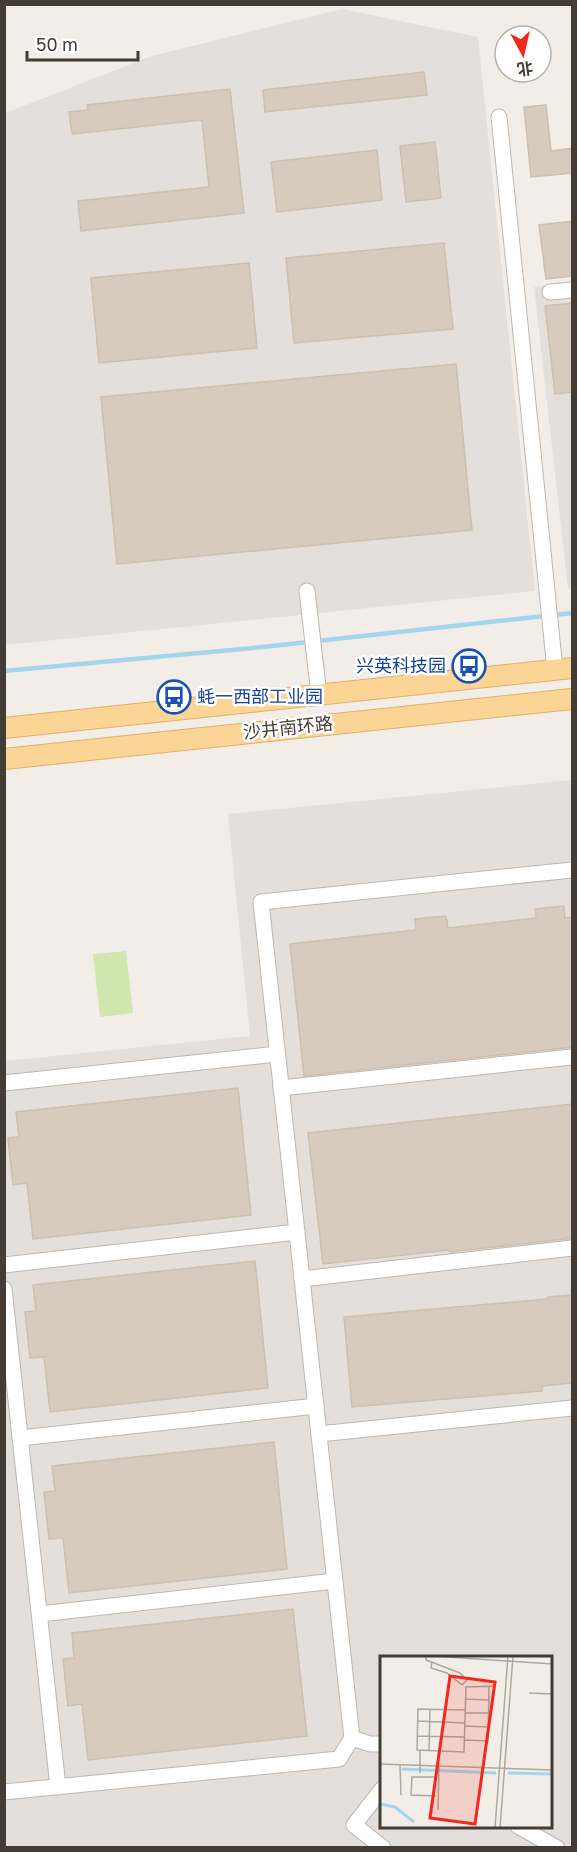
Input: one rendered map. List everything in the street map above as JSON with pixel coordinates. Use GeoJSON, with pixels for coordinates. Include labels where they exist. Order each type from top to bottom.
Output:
{"type":"FeatureCollection","features":[{"type":"Feature","properties":{"kind":"main road","name":"沙井南环路"},"geometry":{"type":"LineString","coordinates":[[4,728],[564,669]]}},
{"type":"Feature","properties":{"kind":"main road","name":"沙井南环路"},"geometry":{"type":"LineString","coordinates":[[4,759],[573,699]]}},
{"type":"Feature","properties":{"kind":"street"},"geometry":{"type":"LineString","coordinates":[[499,117],[552,636],[564,669]]}},
{"type":"Feature","properties":{"kind":"street"},"geometry":{"type":"LineString","coordinates":[[550,292],[573,290]]}},
{"type":"Feature","properties":{"kind":"street"},"geometry":{"type":"LineString","coordinates":[[307,591],[314,662],[320,695]]}},
{"type":"Feature","properties":{"kind":"street"},"geometry":{"type":"LineString","coordinates":[[4,1792],[339,1759],[352,1738],[261,902],[573,870]]}},
{"type":"Feature","properties":{"kind":"street"},"geometry":{"type":"LineString","coordinates":[[4,1083],[277,1054]]}},
{"type":"Feature","properties":{"kind":"street"},"geometry":{"type":"LineString","coordinates":[[281,1088],[573,1057]]}},
{"type":"Feature","properties":{"kind":"street"},"geometry":{"type":"LineString","coordinates":[[4,1265],[297,1232]]}},
{"type":"Feature","properties":{"kind":"street"},"geometry":{"type":"LineString","coordinates":[[302,1279],[573,1248]]}},
{"type":"Feature","properties":{"kind":"street"},"geometry":{"type":"LineString","coordinates":[[4,1289],[58,1787]]}},
{"type":"Feature","properties":{"kind":"street"},"geometry":{"type":"LineString","coordinates":[[20,1438],[316,1406]]}},
{"type":"Feature","properties":{"kind":"street"},"geometry":{"type":"LineString","coordinates":[[319,1434],[573,1408]]}},
{"type":"Feature","properties":{"kind":"street"},"geometry":{"type":"LineString","coordinates":[[40,1614],[335,1581]]}},
{"type":"Feature","properties":{"kind":"street"},"geometry":{"type":"LineString","coordinates":[[352,1738],[370,1744],[380,1744]]}},
{"type":"Feature","properties":{"kind":"street"},"geometry":{"type":"LineString","coordinates":[[380,1792],[354,1825],[383,1848]]}},
{"type":"Feature","properties":{"kind":"street"},"geometry":{"type":"LineString","coordinates":[[520,1828],[556,1848]]}},
{"type":"Feature","properties":{"kind":"shaded area"},"geometry":{"type":"Polygon","coordinates":[[[342,9],[478,37],[535,591],[5,645],[5,113],[152,56],[342,9]]]}},
{"type":"Feature","properties":{"kind":"shaded area"},"geometry":{"type":"Polygon","coordinates":[[[572,283],[572,588],[568,589],[534,287],[572,283]]]}},
{"type":"Feature","properties":{"kind":"shaded area"},"geometry":{"type":"Polygon","coordinates":[[[572,780],[572,1847],[5,1848],[5,1061],[250,1036],[228,814],[572,780]]]}},
{"type":"Feature","properties":{"kind":"green space"},"geometry":{"type":"Polygon","coordinates":[[[126,951],[133,1013],[100,1017],[93,954],[126,951]]]}},
{"type":"Feature","properties":{"kind":"building"},"geometry":{"type":"Polygon","coordinates":[[[424,72],[427,95],[265,112],[263,90],[424,72]]]}},
{"type":"Feature","properties":{"kind":"building"},"geometry":{"type":"Polygon","coordinates":[[[230,89],[244,213],[81,231],[78,201],[209,187],[202,120],[72,134],[69,112],[88,110],[87,105],[230,89]]]}},
{"type":"Feature","properties":{"kind":"building"},"geometry":{"type":"Polygon","coordinates":[[[546,105],[551,151],[573,148],[573,173],[531,177],[524,107],[546,105]]]}},
{"type":"Feature","properties":{"kind":"building"},"geometry":{"type":"Polygon","coordinates":[[[435,142],[441,198],[406,202],[400,146],[435,142]]]}},
{"type":"Feature","properties":{"kind":"building"},"geometry":{"type":"Polygon","coordinates":[[[377,150],[382,200],[277,212],[271,162],[377,150]]]}},
{"type":"Feature","properties":{"kind":"building"},"geometry":{"type":"Polygon","coordinates":[[[573,221],[573,276],[546,279],[539,225],[573,221]]]}},
{"type":"Feature","properties":{"kind":"building"},"geometry":{"type":"Polygon","coordinates":[[[444,243],[453,329],[294,343],[286,258],[444,243]]]}},
{"type":"Feature","properties":{"kind":"building"},"geometry":{"type":"Polygon","coordinates":[[[249,263],[257,348],[99,363],[91,278],[249,263]]]}},
{"type":"Feature","properties":{"kind":"building"},"geometry":{"type":"Polygon","coordinates":[[[573,303],[573,392],[555,394],[545,306],[573,303]]]}},
{"type":"Feature","properties":{"kind":"building"},"geometry":{"type":"Polygon","coordinates":[[[456,364],[472,530],[117,564],[101,397],[456,364]]]}},
{"type":"Feature","properties":{"kind":"building"},"geometry":{"type":"Polygon","coordinates":[[[564,906],[565,918],[573,917],[573,1047],[304,1076],[290,944],[416,930],[415,919],[446,916],[448,928],[536,918],[535,909],[564,906]]]}},
{"type":"Feature","properties":{"kind":"building"},"geometry":{"type":"Polygon","coordinates":[[[238,1088],[251,1215],[33,1239],[27,1183],[13,1185],[8,1138],[19,1137],[16,1112],[238,1088]]]}},
{"type":"Feature","properties":{"kind":"building"},"geometry":{"type":"Polygon","coordinates":[[[573,1104],[573,1238],[323,1264],[308,1133],[573,1104]]]}},
{"type":"Feature","properties":{"kind":"building"},"geometry":{"type":"Polygon","coordinates":[[[255,1261],[268,1388],[50,1412],[44,1357],[30,1358],[25,1312],[36,1311],[33,1285],[255,1261]]]}},
{"type":"Feature","properties":{"kind":"building"},"geometry":{"type":"Polygon","coordinates":[[[573,1295],[573,1383],[542,1386],[542,1391],[352,1407],[344,1317],[573,1295]]]}},
{"type":"Feature","properties":{"kind":"building"},"geometry":{"type":"Polygon","coordinates":[[[274,1442],[287,1569],[69,1593],[63,1538],[49,1539],[44,1492],[55,1491],[52,1466],[274,1442]]]}},
{"type":"Feature","properties":{"kind":"building"},"geometry":{"type":"Polygon","coordinates":[[[293,1609],[307,1736],[88,1760],[82,1704],[68,1706],[63,1659],[74,1658],[72,1633],[293,1609]]]}},
{"type":"Feature","properties":{"kind":"waterway"},"geometry":{"type":"LineString","coordinates":[[4,671],[263,647],[572,613]]}},
{"type":"Feature","properties":{"kind":"place","name":"兴英科技园"},"geometry":{"type":"Point","coordinates":[469,666]}},
{"type":"Feature","properties":{"kind":"place","name":"蚝一西部工业园"},"geometry":{"type":"Point","coordinates":[174,697]}}]}
